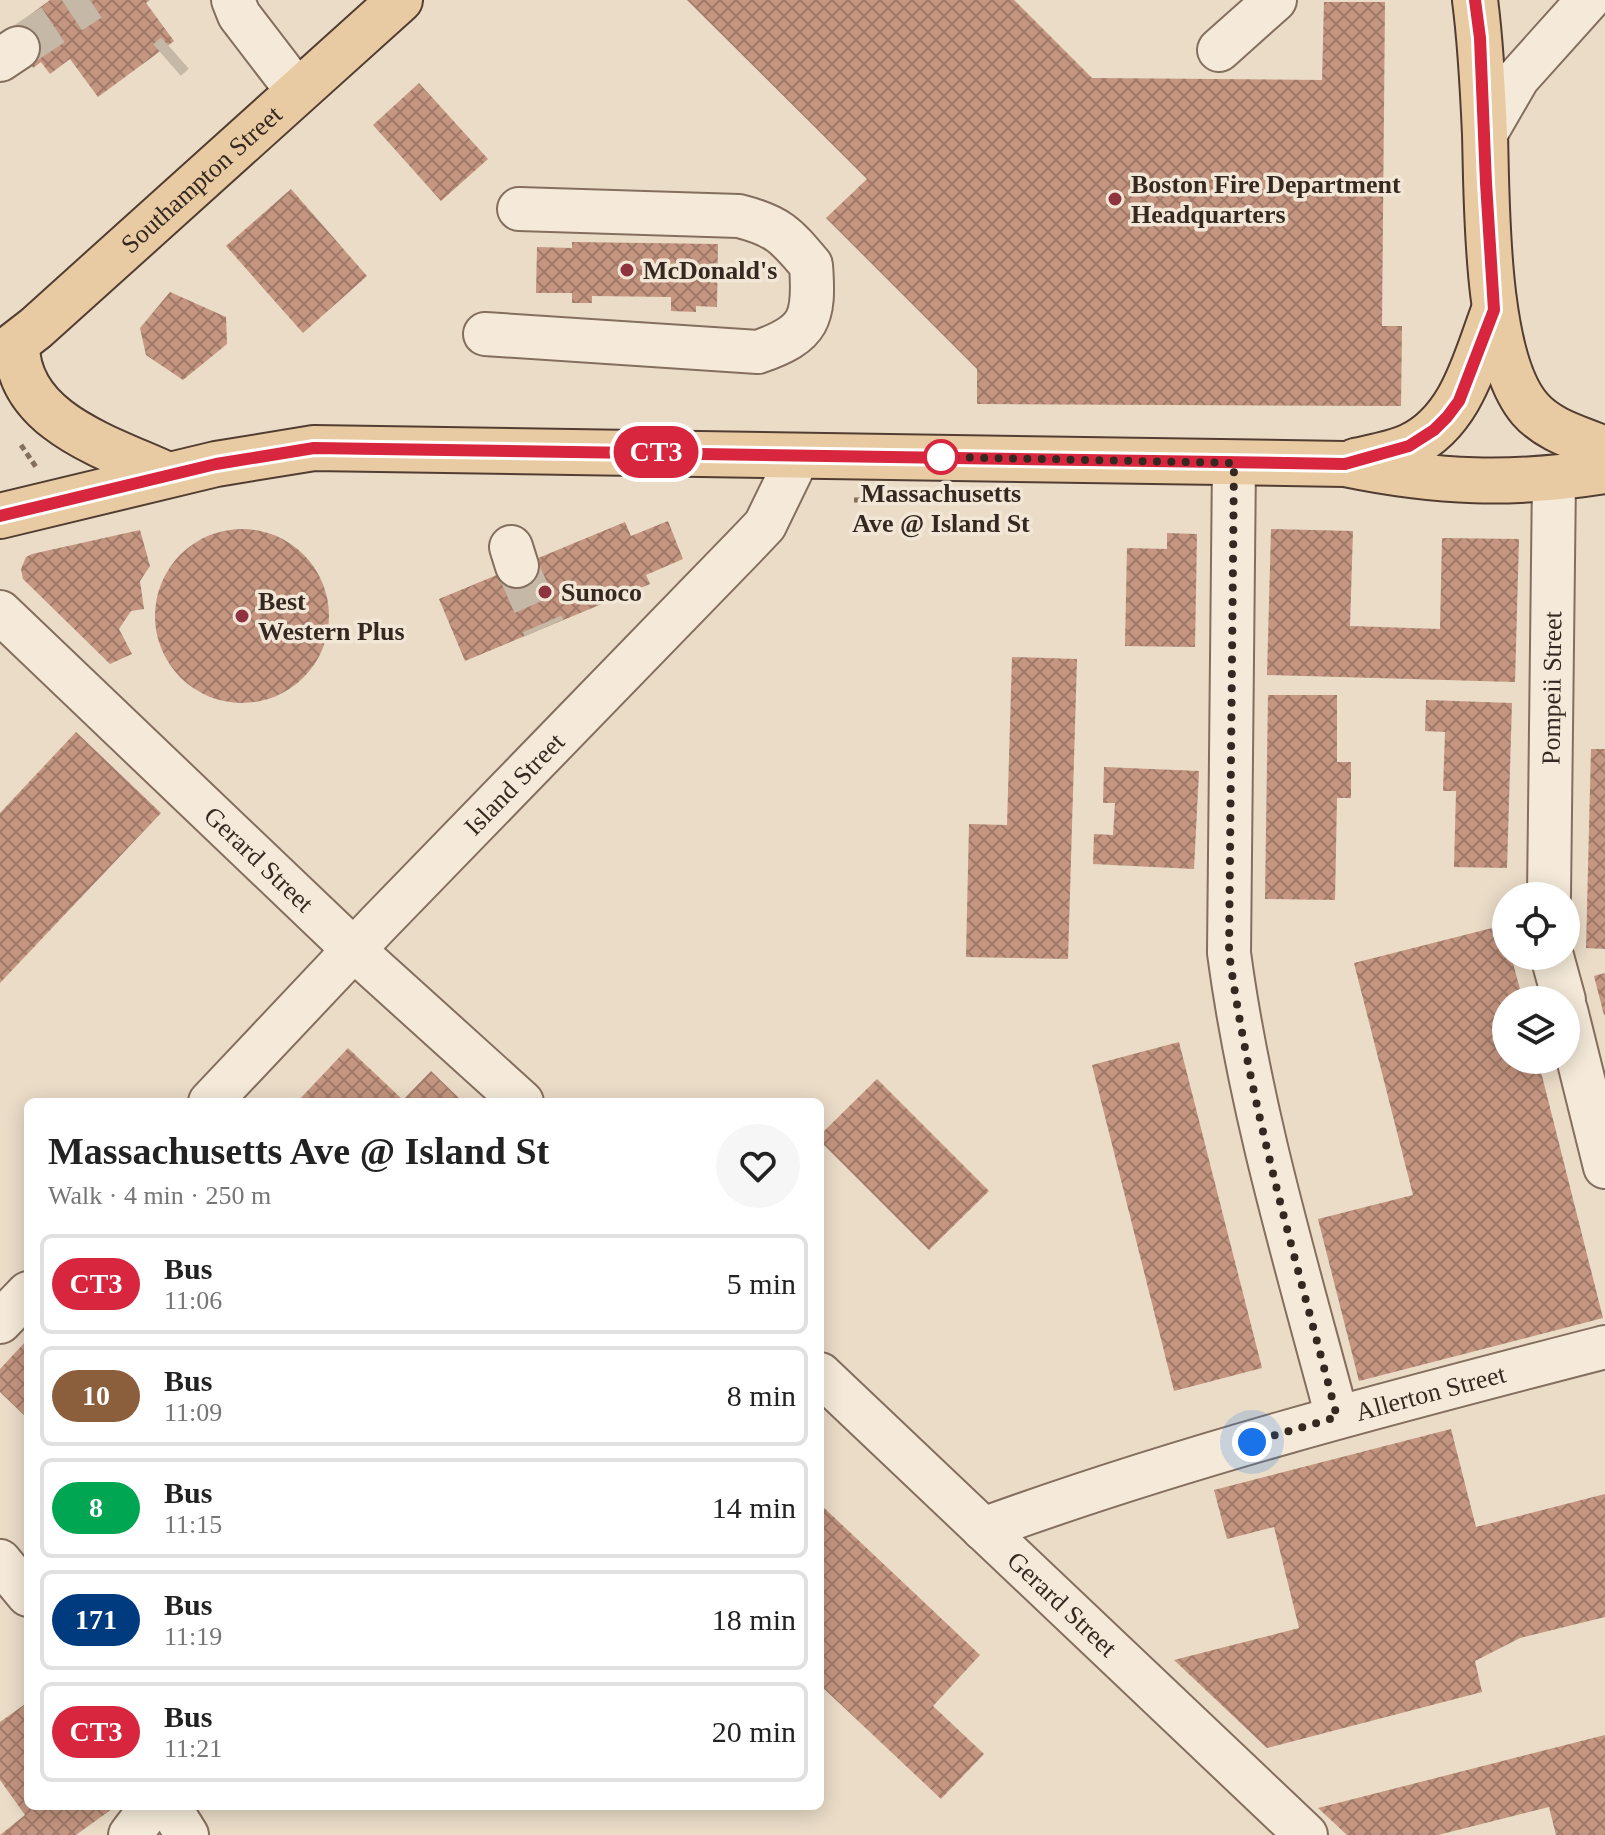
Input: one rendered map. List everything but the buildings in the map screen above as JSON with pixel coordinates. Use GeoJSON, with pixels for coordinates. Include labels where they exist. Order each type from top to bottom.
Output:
{"type":"FeatureCollection","features":[{"type":"Feature","properties":{"kind":"main road","name":"Southampton Street"},"geometry":{"type":"LineString","coordinates":[[8,351],[400,0]]}},
{"type":"Feature","properties":{"kind":"main road"},"geometry":{"type":"LineString","coordinates":[[1475,0],[1480,38],[1494,310],[1508,364],[1527,405],[1546,424],[1605,449]]}},
{"type":"Feature","properties":{"kind":"main road"},"geometry":{"type":"LineString","coordinates":[[1345,464],[1409,446],[1434,430],[1447,417],[1459,401],[1494,310]]}},
{"type":"Feature","properties":{"kind":"main road"},"geometry":{"type":"LineString","coordinates":[[8,351],[17,363],[29,392],[56,419],[72,430],[168,475]]}},
{"type":"Feature","properties":{"kind":"main road"},"geometry":{"type":"LineString","coordinates":[[0,516],[168,475],[265,454],[314,448],[1345,464],[1421,478],[1469,482],[1554,478],[1605,471]]}},
{"type":"Feature","properties":{"kind":"street"},"geometry":{"type":"LineString","coordinates":[[1219,50],[1275,0]]}},
{"type":"Feature","properties":{"kind":"street"},"geometry":{"type":"LineString","coordinates":[[1485,135],[1518,78],[1588,0]]}},
{"type":"Feature","properties":{"kind":"street"},"geometry":{"type":"LineString","coordinates":[[236,8],[298,92]]}},
{"type":"Feature","properties":{"kind":"street"},"geometry":{"type":"LineString","coordinates":[[485,334],[758,352],[779,345],[800,332],[811,314],[811,265],[786,235],[762,222],[739,216],[519,209]]}},
{"type":"Feature","properties":{"kind":"street","name":"Island Street"},"geometry":{"type":"LineString","coordinates":[[214,1098],[765,525],[799,455]]}},
{"type":"Feature","properties":{"kind":"street"},"geometry":{"type":"LineString","coordinates":[[1234,463],[1229,953],[1239,1026],[1255,1105],[1337,1417]]}},
{"type":"Feature","properties":{"kind":"street","name":"Pompeii Street"},"geometry":{"type":"LineString","coordinates":[[1549,882],[1554,478]]}},
{"type":"Feature","properties":{"kind":"street","name":"Gerard Street"},"geometry":{"type":"LineString","coordinates":[[0,612],[354,950],[518,1098]]}},
{"type":"Feature","properties":{"kind":"street"},"geometry":{"type":"LineString","coordinates":[[1580,1066],[1605,1167]]}},
{"type":"Feature","properties":{"kind":"street"},"geometry":{"type":"LineString","coordinates":[[0,1322],[24,1297]]}},
{"type":"Feature","properties":{"kind":"street","name":"Allerton Street"},"geometry":{"type":"LineString","coordinates":[[983,1529],[1083,1492],[1337,1417],[1605,1347]]}},
{"type":"Feature","properties":{"kind":"street","name":"Gerard Street"},"geometry":{"type":"LineString","coordinates":[[824,1378],[1306,1835]]}},
{"type":"Feature","properties":{"kind":"street"},"geometry":{"type":"LineString","coordinates":[[0,1561],[24,1590]]}},
{"type":"Feature","properties":{"kind":"street"},"geometry":{"type":"LineString","coordinates":[[130,1835],[149,1810]]}},
{"type":"Feature","properties":{"kind":"street"},"geometry":{"type":"LineString","coordinates":[[171,1810],[187,1835]]}},
{"type":"Feature","properties":{"kind":"path"},"geometry":{"type":"LineString","coordinates":[[19,442],[43,477]]}},
{"type":"Feature","properties":{"kind":"tunnel"},"geometry":{"type":"LineString","coordinates":[[18,48],[90,0]]}},
{"type":"Feature","properties":{"kind":"tunnel"},"geometry":{"type":"LineString","coordinates":[[167,60],[175,53]]}},
{"type":"Feature","properties":{"kind":"tunnel"},"geometry":{"type":"LineString","coordinates":[[517,566],[544,628]]}},
{"type":"Feature","properties":{"kind":"bus line","name":"CT3"},"geometry":{"type":"LineString","coordinates":[[0,516],[216,464],[314,448],[1345,464],[1409,446],[1434,430],[1459,401],[1494,310],[1480,38],[1475,0]]}},
{"type":"Feature","properties":{"kind":"place","name":"Boston Fire Department Headquarters"},"geometry":{"type":"Point","coordinates":[1115,199]}},
{"type":"Feature","properties":{"kind":"place","name":"McDonald's"},"geometry":{"type":"Point","coordinates":[627,270]}},
{"type":"Feature","properties":{"kind":"place","name":"Massachusetts Ave @ Island St"},"geometry":{"type":"Point","coordinates":[941,457]}},
{"type":"Feature","properties":{"kind":"place","name":"Sunoco"},"geometry":{"type":"Point","coordinates":[545,592]}},
{"type":"Feature","properties":{"kind":"place","name":"Best Western Plus"},"geometry":{"type":"Point","coordinates":[242,616]}},
{"type":"Feature","properties":{"kind":"route"},"geometry":{"type":"LineString","coordinates":[[941,457],[1234,463],[1229,953],[1239,1026],[1255,1105],[1337,1417],[1252,1442]]}}]}
